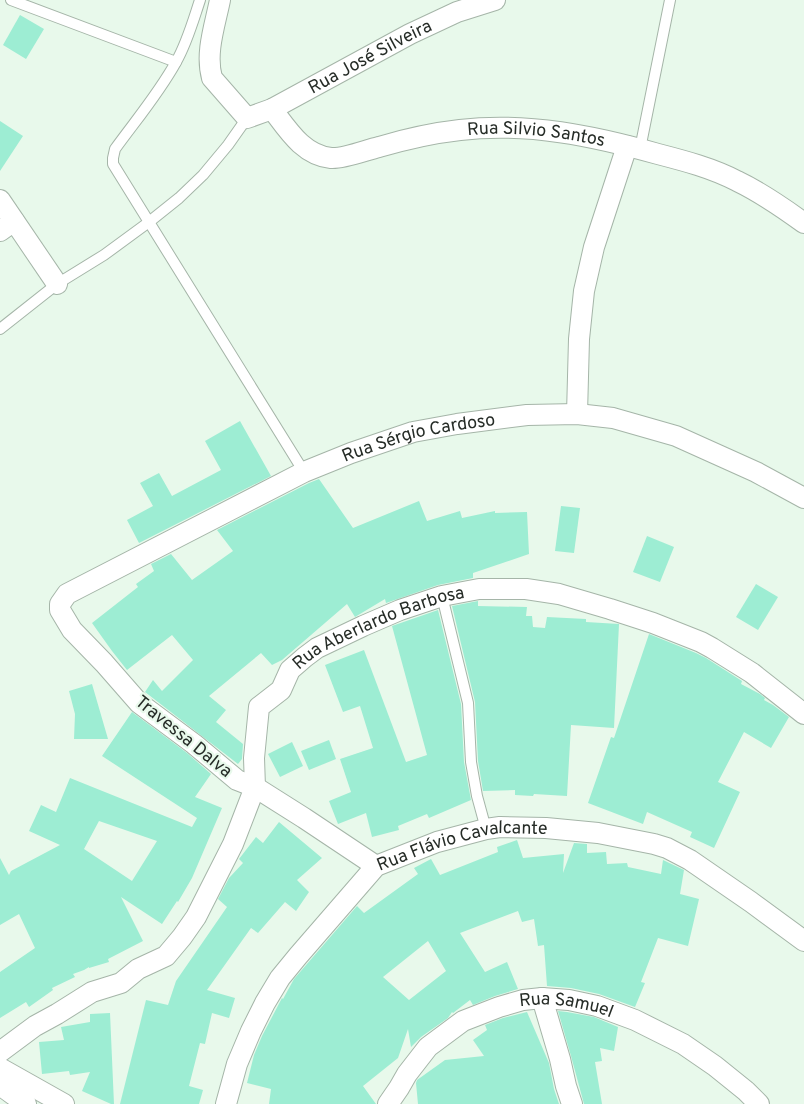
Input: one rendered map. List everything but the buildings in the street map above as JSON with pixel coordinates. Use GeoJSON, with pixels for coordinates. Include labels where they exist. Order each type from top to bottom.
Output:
{"type":"FeatureCollection","features":[{"type":"Feature","properties":{"kind":"street"},"geometry":{"type":"LineString","coordinates":[[220,0],[211,44],[210,70],[212,78],[247,118]]}},
{"type":"Feature","properties":{"kind":"street","name":"Rua José Silveira"},"geometry":{"type":"LineString","coordinates":[[247,118],[272,109],[410,34],[457,12],[495,0]]}},
{"type":"Feature","properties":{"kind":"street","name":"Rua Silvio Santos"},"geometry":{"type":"LineString","coordinates":[[272,109],[297,141],[314,153],[332,158],[350,155],[417,136],[462,130],[500,128],[543,130],[584,135],[694,164],[736,180],[776,203],[804,223]]}},
{"type":"Feature","properties":{"kind":"street"},"geometry":{"type":"LineString","coordinates":[[577,414],[579,339],[584,291],[594,247],[634,147]]}},
{"type":"Feature","properties":{"kind":"street"},"geometry":{"type":"LineString","coordinates":[[0,200],[7,226],[57,284]]}},
{"type":"Feature","properties":{"kind":"street","name":"Rua Sérgio Cardoso"},"geometry":{"type":"LineString","coordinates":[[60,610],[60,604],[67,594],[304,472],[351,453],[413,432],[457,424],[527,415],[577,414],[613,418],[676,436],[756,472],[804,498]]}},
{"type":"Feature","properties":{"kind":"street","name":"Rua Aberlardo Barbosa"},"geometry":{"type":"LineString","coordinates":[[0,1052],[35,1026],[92,992],[121,983],[138,969],[166,956],[196,917],[233,844],[255,787],[254,758],[260,707],[281,690],[290,670],[317,648],[400,610],[442,596],[479,589],[526,589],[559,594],[653,623],[712,648],[752,673],[804,714]]}},
{"type":"Feature","properties":{"kind":"street","name":"Travessa Dalva"},"geometry":{"type":"LineString","coordinates":[[60,610],[72,630],[140,703],[237,780],[255,787],[376,866]]}},
{"type":"Feature","properties":{"kind":"street","name":"Rua Flávio Cavalcante"},"geometry":{"type":"LineString","coordinates":[[226,1104],[237,1064],[250,1031],[280,978],[376,866],[437,842],[500,827],[546,828],[598,833],[654,844],[667,848],[690,860],[804,941]]}},
{"type":"Feature","properties":{"kind":"street"},"geometry":{"type":"LineString","coordinates":[[542,998],[572,1104]]}},
{"type":"Feature","properties":{"kind":"street","name":"Rua Samuel"},"geometry":{"type":"LineString","coordinates":[[393,1103],[407,1074],[428,1047],[463,1021],[499,1006],[523,1000],[542,998],[569,1000],[597,1006],[635,1020],[684,1044],[715,1066],[759,1104]]}},
{"type":"Feature","properties":{"kind":"street"},"geometry":{"type":"LineString","coordinates":[[0,1068],[64,1104]]}},
{"type":"Feature","properties":{"kind":"street"},"geometry":{"type":"LineString","coordinates":[[0,1085],[26,1104]]}},
{"type":"Feature","properties":{"kind":"lane"},"geometry":{"type":"LineString","coordinates":[[11,0],[176,62]]}},
{"type":"Feature","properties":{"kind":"lane"},"geometry":{"type":"LineString","coordinates":[[200,0],[176,62],[115,149],[113,164],[304,472]]}},
{"type":"Feature","properties":{"kind":"lane"},"geometry":{"type":"LineString","coordinates":[[634,147],[670,0]]}},
{"type":"Feature","properties":{"kind":"lane"},"geometry":{"type":"LineString","coordinates":[[0,329],[57,284],[104,255],[179,198],[203,175],[247,118]]}},
{"type":"Feature","properties":{"kind":"lane"},"geometry":{"type":"LineString","coordinates":[[442,596],[468,703],[472,762],[477,796],[486,829]]}}]}
